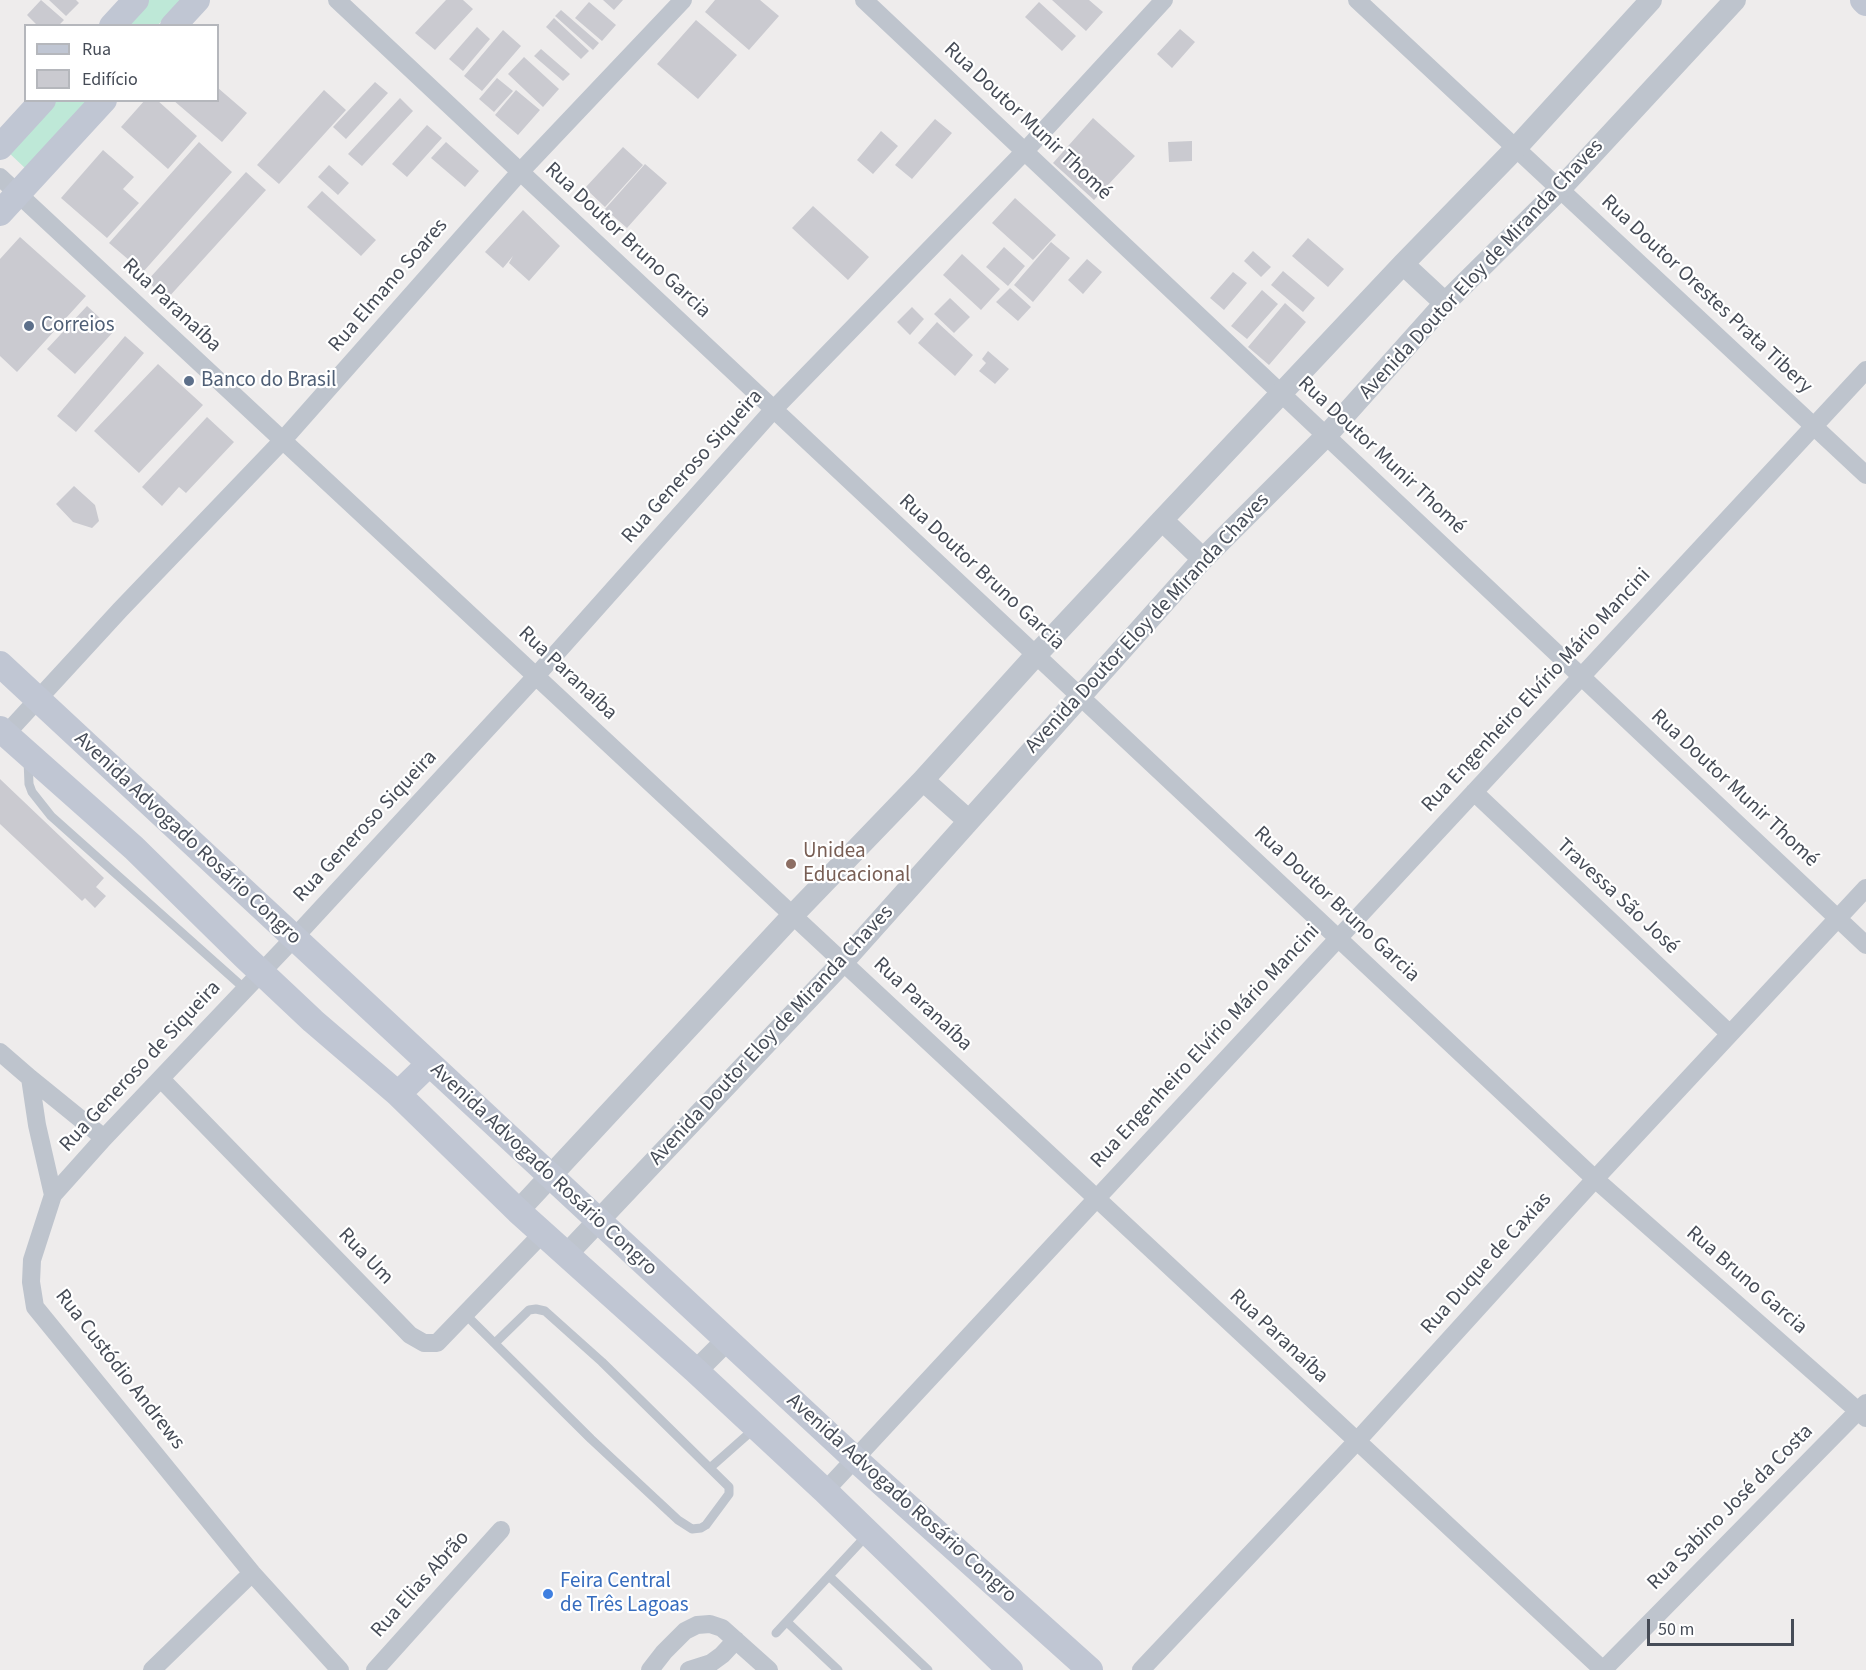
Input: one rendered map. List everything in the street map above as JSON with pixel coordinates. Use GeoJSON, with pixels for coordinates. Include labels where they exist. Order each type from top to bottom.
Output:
{"type":"FeatureCollection","features":[{"type":"Feature","properties":{"kind":"main road"},"geometry":{"type":"LineString","coordinates":[[114,24],[135,0]]}},
{"type":"Feature","properties":{"kind":"main road"},"geometry":{"type":"LineString","coordinates":[[175,24],[197,0]]}},
{"type":"Feature","properties":{"kind":"main road"},"geometry":{"type":"LineString","coordinates":[[0,147],[41,102]]}},
{"type":"Feature","properties":{"kind":"main road"},"geometry":{"type":"LineString","coordinates":[[0,213],[9,185],[102,102]]}},
{"type":"Feature","properties":{"kind":"main road","name":"Avenida Advogado Rosário Congro"},"geometry":{"type":"LineString","coordinates":[[0,664],[855,1459],[1090,1670]]}},
{"type":"Feature","properties":{"kind":"main road","name":"Avenida Advogado Rosário Congro"},"geometry":{"type":"LineString","coordinates":[[3,731],[134,848],[245,957],[398,1094],[518,1211],[825,1491],[1010,1670]]}},
{"type":"Feature","properties":{"kind":"main road"},"geometry":{"type":"LineString","coordinates":[[134,848],[162,816]]}},
{"type":"Feature","properties":{"kind":"main road"},"geometry":{"type":"LineString","coordinates":[[398,1094],[429,1064]]}},
{"type":"Feature","properties":{"kind":"street","name":"Rua Doutor Bruno Garcia"},"geometry":{"type":"LineString","coordinates":[[337,0],[1595,1179]]}},
{"type":"Feature","properties":{"kind":"street","name":"Rua Elmano Soares"},"geometry":{"type":"LineString","coordinates":[[3,731],[38,700],[127,602],[283,440],[520,172],[683,0]]}},
{"type":"Feature","properties":{"kind":"street","name":"Rua Doutor Munir Thomé"},"geometry":{"type":"LineString","coordinates":[[864,0],[1866,945]]}},
{"type":"Feature","properties":{"kind":"street","name":"Rua Generoso Siqueira"},"geometry":{"type":"LineString","coordinates":[[262,971],[536,676],[774,409],[1025,151],[1164,0]]}},
{"type":"Feature","properties":{"kind":"street","name":"Rua Doutor Orestes Prata Tibery"},"geometry":{"type":"LineString","coordinates":[[1357,0],[1866,475]]}},
{"type":"Feature","properties":{"kind":"street"},"geometry":{"type":"LineString","coordinates":[[518,1211],[793,915],[923,780],[1036,655],[1402,264],[1516,148],[1651,0]]}},
{"type":"Feature","properties":{"kind":"street","name":"Avenida Doutor Eloy de Miranda Chaves"},"geometry":{"type":"LineString","coordinates":[[567,1254],[843,962],[1203,559],[1326,436],[1446,303],[1560,189],[1735,0]]}},
{"type":"Feature","properties":{"kind":"street","name":"Rua Paranaíba"},"geometry":{"type":"LineString","coordinates":[[9,185],[1603,1670]]}},
{"type":"Feature","properties":{"kind":"street"},"geometry":{"type":"LineString","coordinates":[[1402,264],[1446,303]]}},
{"type":"Feature","properties":{"kind":"street","name":"Rua Engenheiro Elvírio Mário Mancini"},"geometry":{"type":"LineString","coordinates":[[825,1491],[1866,370]]}},
{"type":"Feature","properties":{"kind":"street"},"geometry":{"type":"LineString","coordinates":[[1162,520],[1203,559]]}},
{"type":"Feature","properties":{"kind":"street"},"geometry":{"type":"LineString","coordinates":[[923,780],[969,821]]}},
{"type":"Feature","properties":{"kind":"street","name":"Travessa São José"},"geometry":{"type":"LineString","coordinates":[[1474,792],[1730,1034]]}},
{"type":"Feature","properties":{"kind":"street","name":"Rua Duque de Caxias"},"geometry":{"type":"LineString","coordinates":[[1141,1670],[1357,1441],[1595,1179],[1866,888]]}},
{"type":"Feature","properties":{"kind":"street","name":"Rua Generoso de Siqueira"},"geometry":{"type":"LineString","coordinates":[[53,1196],[104,1138],[262,971]]}},
{"type":"Feature","properties":{"kind":"street"},"geometry":{"type":"LineString","coordinates":[[0,1052],[104,1138]]}},
{"type":"Feature","properties":{"kind":"street"},"geometry":{"type":"LineString","coordinates":[[30,1078],[53,1196]]}},
{"type":"Feature","properties":{"kind":"street","name":"Rua Um"},"geometry":{"type":"LineString","coordinates":[[161,1079],[410,1335],[424,1343],[437,1343],[543,1233]]}},
{"type":"Feature","properties":{"kind":"street","name":"Rua Bruno Garcia"},"geometry":{"type":"LineString","coordinates":[[1595,1179],[1864,1411]]}},
{"type":"Feature","properties":{"kind":"street","name":"Rua Custódio Andrews"},"geometry":{"type":"LineString","coordinates":[[53,1196],[32,1260],[31,1282],[35,1307],[252,1573],[340,1670]]}},
{"type":"Feature","properties":{"kind":"street"},"geometry":{"type":"LineString","coordinates":[[696,1371],[727,1340]]}},
{"type":"Feature","properties":{"kind":"street","name":"Rua Sabino José da Costa"},"geometry":{"type":"LineString","coordinates":[[1603,1670],[1864,1411]]}},
{"type":"Feature","properties":{"kind":"street","name":"Rua Elias Abrão"},"geometry":{"type":"LineString","coordinates":[[375,1670],[501,1530]]}},
{"type":"Feature","properties":{"kind":"street"},"geometry":{"type":"LineString","coordinates":[[152,1670],[252,1573]]}},
{"type":"Feature","properties":{"kind":"street"},"geometry":{"type":"LineString","coordinates":[[650,1670],[678,1638],[697,1625],[710,1624],[722,1628],[770,1670]]}},
{"type":"Feature","properties":{"kind":"street"},"geometry":{"type":"LineString","coordinates":[[689,1670],[717,1659],[736,1640]]}},
{"type":"Feature","properties":{"kind":"lane"},"geometry":{"type":"LineString","coordinates":[[28,755],[29,784],[32,792],[51,816],[244,989]]}},
{"type":"Feature","properties":{"kind":"lane"},"geometry":{"type":"LineString","coordinates":[[465,1314],[591,1439],[678,1520],[692,1529],[706,1525],[729,1494],[729,1487],[602,1362],[545,1311],[529,1310],[495,1343]]}},
{"type":"Feature","properties":{"kind":"lane"},"geometry":{"type":"LineString","coordinates":[[711,1467],[756,1427]]}},
{"type":"Feature","properties":{"kind":"lane"},"geometry":{"type":"LineString","coordinates":[[776,1633],[869,1534]]}},
{"type":"Feature","properties":{"kind":"lane"},"geometry":{"type":"LineString","coordinates":[[830,1577],[928,1670]]}},
{"type":"Feature","properties":{"kind":"lane"},"geometry":{"type":"LineString","coordinates":[[787,1622],[838,1670]]}},
{"type":"Feature","properties":{"kind":"green space"},"geometry":{"type":"Polygon","coordinates":[[[143,0],[181,0],[159,24],[122,24],[143,0]]]}},
{"type":"Feature","properties":{"kind":"green space"},"geometry":{"type":"Polygon","coordinates":[[[54,102],[90,102],[26,169],[7,151],[54,102]]]}},
{"type":"Feature","properties":{"kind":"building"},"geometry":{"type":"Polygon","coordinates":[[[41,0],[64,20],[60,24],[36,24],[27,15],[41,0]]]}},
{"type":"Feature","properties":{"kind":"building"},"geometry":{"type":"Polygon","coordinates":[[[49,0],[76,0],[79,3],[66,16],[49,0]]]}},
{"type":"Feature","properties":{"kind":"building"},"geometry":{"type":"Polygon","coordinates":[[[446,0],[463,0],[473,9],[435,50],[415,33],[446,0]]]}},
{"type":"Feature","properties":{"kind":"building"},"geometry":{"type":"Polygon","coordinates":[[[603,0],[623,0],[614,10],[603,0]]]}},
{"type":"Feature","properties":{"kind":"building"},"geometry":{"type":"Polygon","coordinates":[[[715,0],[760,0],[779,16],[749,50],[705,12],[715,0]]]}},
{"type":"Feature","properties":{"kind":"building"},"geometry":{"type":"Polygon","coordinates":[[[1052,0],[1089,0],[1103,12],[1086,31],[1052,0]]]}},
{"type":"Feature","properties":{"kind":"building"},"geometry":{"type":"Polygon","coordinates":[[[589,2],[616,25],[602,41],[575,18],[589,2]]]}},
{"type":"Feature","properties":{"kind":"building"},"geometry":{"type":"Polygon","coordinates":[[[1039,2],[1076,36],[1062,51],[1025,17],[1039,2]]]}},
{"type":"Feature","properties":{"kind":"building"},"geometry":{"type":"Polygon","coordinates":[[[561,10],[599,43],[593,50],[555,16],[561,10]]]}},
{"type":"Feature","properties":{"kind":"building"},"geometry":{"type":"Polygon","coordinates":[[[554,18],[589,51],[581,59],[546,27],[554,18]]]}},
{"type":"Feature","properties":{"kind":"building"},"geometry":{"type":"Polygon","coordinates":[[[696,20],[737,55],[698,99],[657,64],[696,20]]]}},
{"type":"Feature","properties":{"kind":"building"},"geometry":{"type":"Polygon","coordinates":[[[477,27],[490,39],[463,71],[449,59],[477,27]]]}},
{"type":"Feature","properties":{"kind":"building"},"geometry":{"type":"Polygon","coordinates":[[[1180,29],[1195,42],[1172,68],[1157,54],[1180,29]]]}},
{"type":"Feature","properties":{"kind":"building"},"geometry":{"type":"Polygon","coordinates":[[[503,30],[521,46],[482,91],[464,76],[503,30]]]}},
{"type":"Feature","properties":{"kind":"building"},"geometry":{"type":"Polygon","coordinates":[[[541,49],[570,74],[563,81],[534,56],[541,49]]]}},
{"type":"Feature","properties":{"kind":"building"},"geometry":{"type":"Polygon","coordinates":[[[524,57],[559,89],[543,107],[508,74],[524,57]]]}},
{"type":"Feature","properties":{"kind":"building"},"geometry":{"type":"Polygon","coordinates":[[[497,78],[513,91],[494,112],[479,99],[497,78]]]}},
{"type":"Feature","properties":{"kind":"building"},"geometry":{"type":"Polygon","coordinates":[[[375,82],[388,93],[346,139],[333,127],[375,82]]]}},
{"type":"Feature","properties":{"kind":"building"},"geometry":{"type":"Polygon","coordinates":[[[219,89],[247,113],[222,142],[175,102],[219,102],[219,89]]]}},
{"type":"Feature","properties":{"kind":"building"},"geometry":{"type":"Polygon","coordinates":[[[324,90],[346,110],[279,184],[257,165],[324,90]]]}},
{"type":"Feature","properties":{"kind":"building"},"geometry":{"type":"Polygon","coordinates":[[[516,90],[540,110],[518,135],[495,115],[516,90]]]}},
{"type":"Feature","properties":{"kind":"building"},"geometry":{"type":"Polygon","coordinates":[[[400,98],[413,111],[362,166],[348,154],[400,98]]]}},
{"type":"Feature","properties":{"kind":"building"},"geometry":{"type":"Polygon","coordinates":[[[143,102],[159,102],[197,136],[168,169],[121,127],[143,102]]]}},
{"type":"Feature","properties":{"kind":"building"},"geometry":{"type":"Polygon","coordinates":[[[1093,118],[1135,156],[1094,200],[1053,163],[1093,118]]]}},
{"type":"Feature","properties":{"kind":"building"},"geometry":{"type":"Polygon","coordinates":[[[935,119],[952,133],[912,179],[895,165],[935,119]]]}},
{"type":"Feature","properties":{"kind":"building"},"geometry":{"type":"Polygon","coordinates":[[[427,125],[442,138],[407,177],[392,164],[427,125]]]}},
{"type":"Feature","properties":{"kind":"building"},"geometry":{"type":"Polygon","coordinates":[[[881,131],[898,146],[873,174],[857,160],[881,131]]]}},
{"type":"Feature","properties":{"kind":"building"},"geometry":{"type":"Polygon","coordinates":[[[1192,141],[1192,161],[1169,162],[1168,142],[1192,141]]]}},
{"type":"Feature","properties":{"kind":"building"},"geometry":{"type":"Polygon","coordinates":[[[199,142],[232,172],[143,272],[109,243],[199,142]]]}},
{"type":"Feature","properties":{"kind":"building"},"geometry":{"type":"Polygon","coordinates":[[[446,142],[479,171],[465,187],[431,158],[446,142]]]}},
{"type":"Feature","properties":{"kind":"building"},"geometry":{"type":"Polygon","coordinates":[[[623,147],[643,165],[605,207],[585,188],[623,147]]]}},
{"type":"Feature","properties":{"kind":"building"},"geometry":{"type":"Polygon","coordinates":[[[103,150],[134,177],[123,189],[139,203],[107,238],[61,198],[103,150]]]}},
{"type":"Feature","properties":{"kind":"building"},"geometry":{"type":"Polygon","coordinates":[[[645,164],[667,183],[627,228],[605,209],[645,164]]]}},
{"type":"Feature","properties":{"kind":"building"},"geometry":{"type":"Polygon","coordinates":[[[329,165],[349,183],[338,195],[318,177],[329,165]]]}},
{"type":"Feature","properties":{"kind":"building"},"geometry":{"type":"Polygon","coordinates":[[[246,172],[266,190],[167,299],[147,281],[246,172]]]}},
{"type":"Feature","properties":{"kind":"building"},"geometry":{"type":"Polygon","coordinates":[[[322,191],[376,240],[361,256],[307,207],[322,191]]]}},
{"type":"Feature","properties":{"kind":"building"},"geometry":{"type":"Polygon","coordinates":[[[1015,198],[1056,235],[1033,260],[992,223],[1015,198]]]}},
{"type":"Feature","properties":{"kind":"building"},"geometry":{"type":"Polygon","coordinates":[[[813,206],[869,257],[848,280],[792,228],[813,206]]]}},
{"type":"Feature","properties":{"kind":"building"},"geometry":{"type":"Polygon","coordinates":[[[523,210],[560,246],[529,281],[509,263],[513,256],[503,268],[485,252],[523,210]]]}},
{"type":"Feature","properties":{"kind":"building","name":"Correios"},"geometry":{"type":"Polygon","coordinates":[[[20,237],[86,296],[17,372],[0,356],[0,259],[20,237]]]}},
{"type":"Feature","properties":{"kind":"building"},"geometry":{"type":"Polygon","coordinates":[[[1308,238],[1344,269],[1328,287],[1292,256],[1308,238]]]}},
{"type":"Feature","properties":{"kind":"building"},"geometry":{"type":"Polygon","coordinates":[[[1051,242],[1070,258],[1033,302],[1014,285],[1051,242]]]}},
{"type":"Feature","properties":{"kind":"building"},"geometry":{"type":"Polygon","coordinates":[[[1004,247],[1025,266],[1008,286],[986,267],[1004,247]]]}},
{"type":"Feature","properties":{"kind":"building"},"geometry":{"type":"Polygon","coordinates":[[[1253,251],[1271,267],[1261,277],[1244,261],[1253,251]]]}},
{"type":"Feature","properties":{"kind":"building"},"geometry":{"type":"Polygon","coordinates":[[[962,254],[1000,289],[981,310],[943,275],[962,254]]]}},
{"type":"Feature","properties":{"kind":"building"},"geometry":{"type":"Polygon","coordinates":[[[1087,259],[1102,272],[1083,294],[1068,280],[1087,259]]]}},
{"type":"Feature","properties":{"kind":"building"},"geometry":{"type":"Polygon","coordinates":[[[1283,271],[1315,298],[1303,312],[1271,285],[1283,271]]]}},
{"type":"Feature","properties":{"kind":"building"},"geometry":{"type":"Polygon","coordinates":[[[1233,272],[1247,283],[1224,310],[1210,298],[1233,272]]]}},
{"type":"Feature","properties":{"kind":"building"},"geometry":{"type":"Polygon","coordinates":[[[1010,288],[1031,307],[1018,321],[996,302],[1010,288]]]}},
{"type":"Feature","properties":{"kind":"building"},"geometry":{"type":"Polygon","coordinates":[[[1262,290],[1278,304],[1247,339],[1231,326],[1262,290]]]}},
{"type":"Feature","properties":{"kind":"building"},"geometry":{"type":"Polygon","coordinates":[[[950,298],[970,317],[954,333],[934,314],[950,298]]]}},
{"type":"Feature","properties":{"kind":"building"},"geometry":{"type":"Polygon","coordinates":[[[1285,303],[1306,322],[1269,365],[1248,347],[1285,303]]]}},
{"type":"Feature","properties":{"kind":"building"},"geometry":{"type":"Polygon","coordinates":[[[87,306],[114,331],[75,374],[47,349],[87,306]]]}},
{"type":"Feature","properties":{"kind":"building"},"geometry":{"type":"Polygon","coordinates":[[[912,307],[924,319],[910,335],[897,322],[912,307]]]}},
{"type":"Feature","properties":{"kind":"building"},"geometry":{"type":"Polygon","coordinates":[[[937,322],[973,355],[955,376],[918,343],[937,322]]]}},
{"type":"Feature","properties":{"kind":"building"},"geometry":{"type":"Polygon","coordinates":[[[125,336],[144,353],[76,432],[57,416],[125,336]]]}},
{"type":"Feature","properties":{"kind":"building"},"geometry":{"type":"Polygon","coordinates":[[[988,351],[1009,369],[995,384],[979,371],[986,363],[982,359],[988,351]]]}},
{"type":"Feature","properties":{"kind":"building"},"geometry":{"type":"Polygon","coordinates":[[[158,364],[203,405],[139,473],[94,431],[158,364]]]}},
{"type":"Feature","properties":{"kind":"building"},"geometry":{"type":"Polygon","coordinates":[[[207,417],[234,442],[186,493],[179,487],[162,506],[142,487],[207,417]]]}},
{"type":"Feature","properties":{"kind":"building"},"geometry":{"type":"Polygon","coordinates":[[[74,486],[95,505],[99,521],[92,528],[73,522],[56,504],[74,486]]]}},
{"type":"Feature","properties":{"kind":"building"},"geometry":{"type":"Polygon","coordinates":[[[0,779],[104,878],[96,887],[106,896],[95,908],[85,898],[82,901],[0,824],[0,779]]]}},
{"type":"Feature","properties":{"kind":"place","name":"Correios"},"geometry":{"type":"Point","coordinates":[29,326]}},
{"type":"Feature","properties":{"kind":"place","name":"Banco do Brasil"},"geometry":{"type":"Point","coordinates":[189,381]}},
{"type":"Feature","properties":{"kind":"place","name":"Unidea Educacional"},"geometry":{"type":"Point","coordinates":[791,864]}},
{"type":"Feature","properties":{"kind":"place","name":"Feira Central de Três Lagoas"},"geometry":{"type":"Point","coordinates":[548,1594]}}]}
